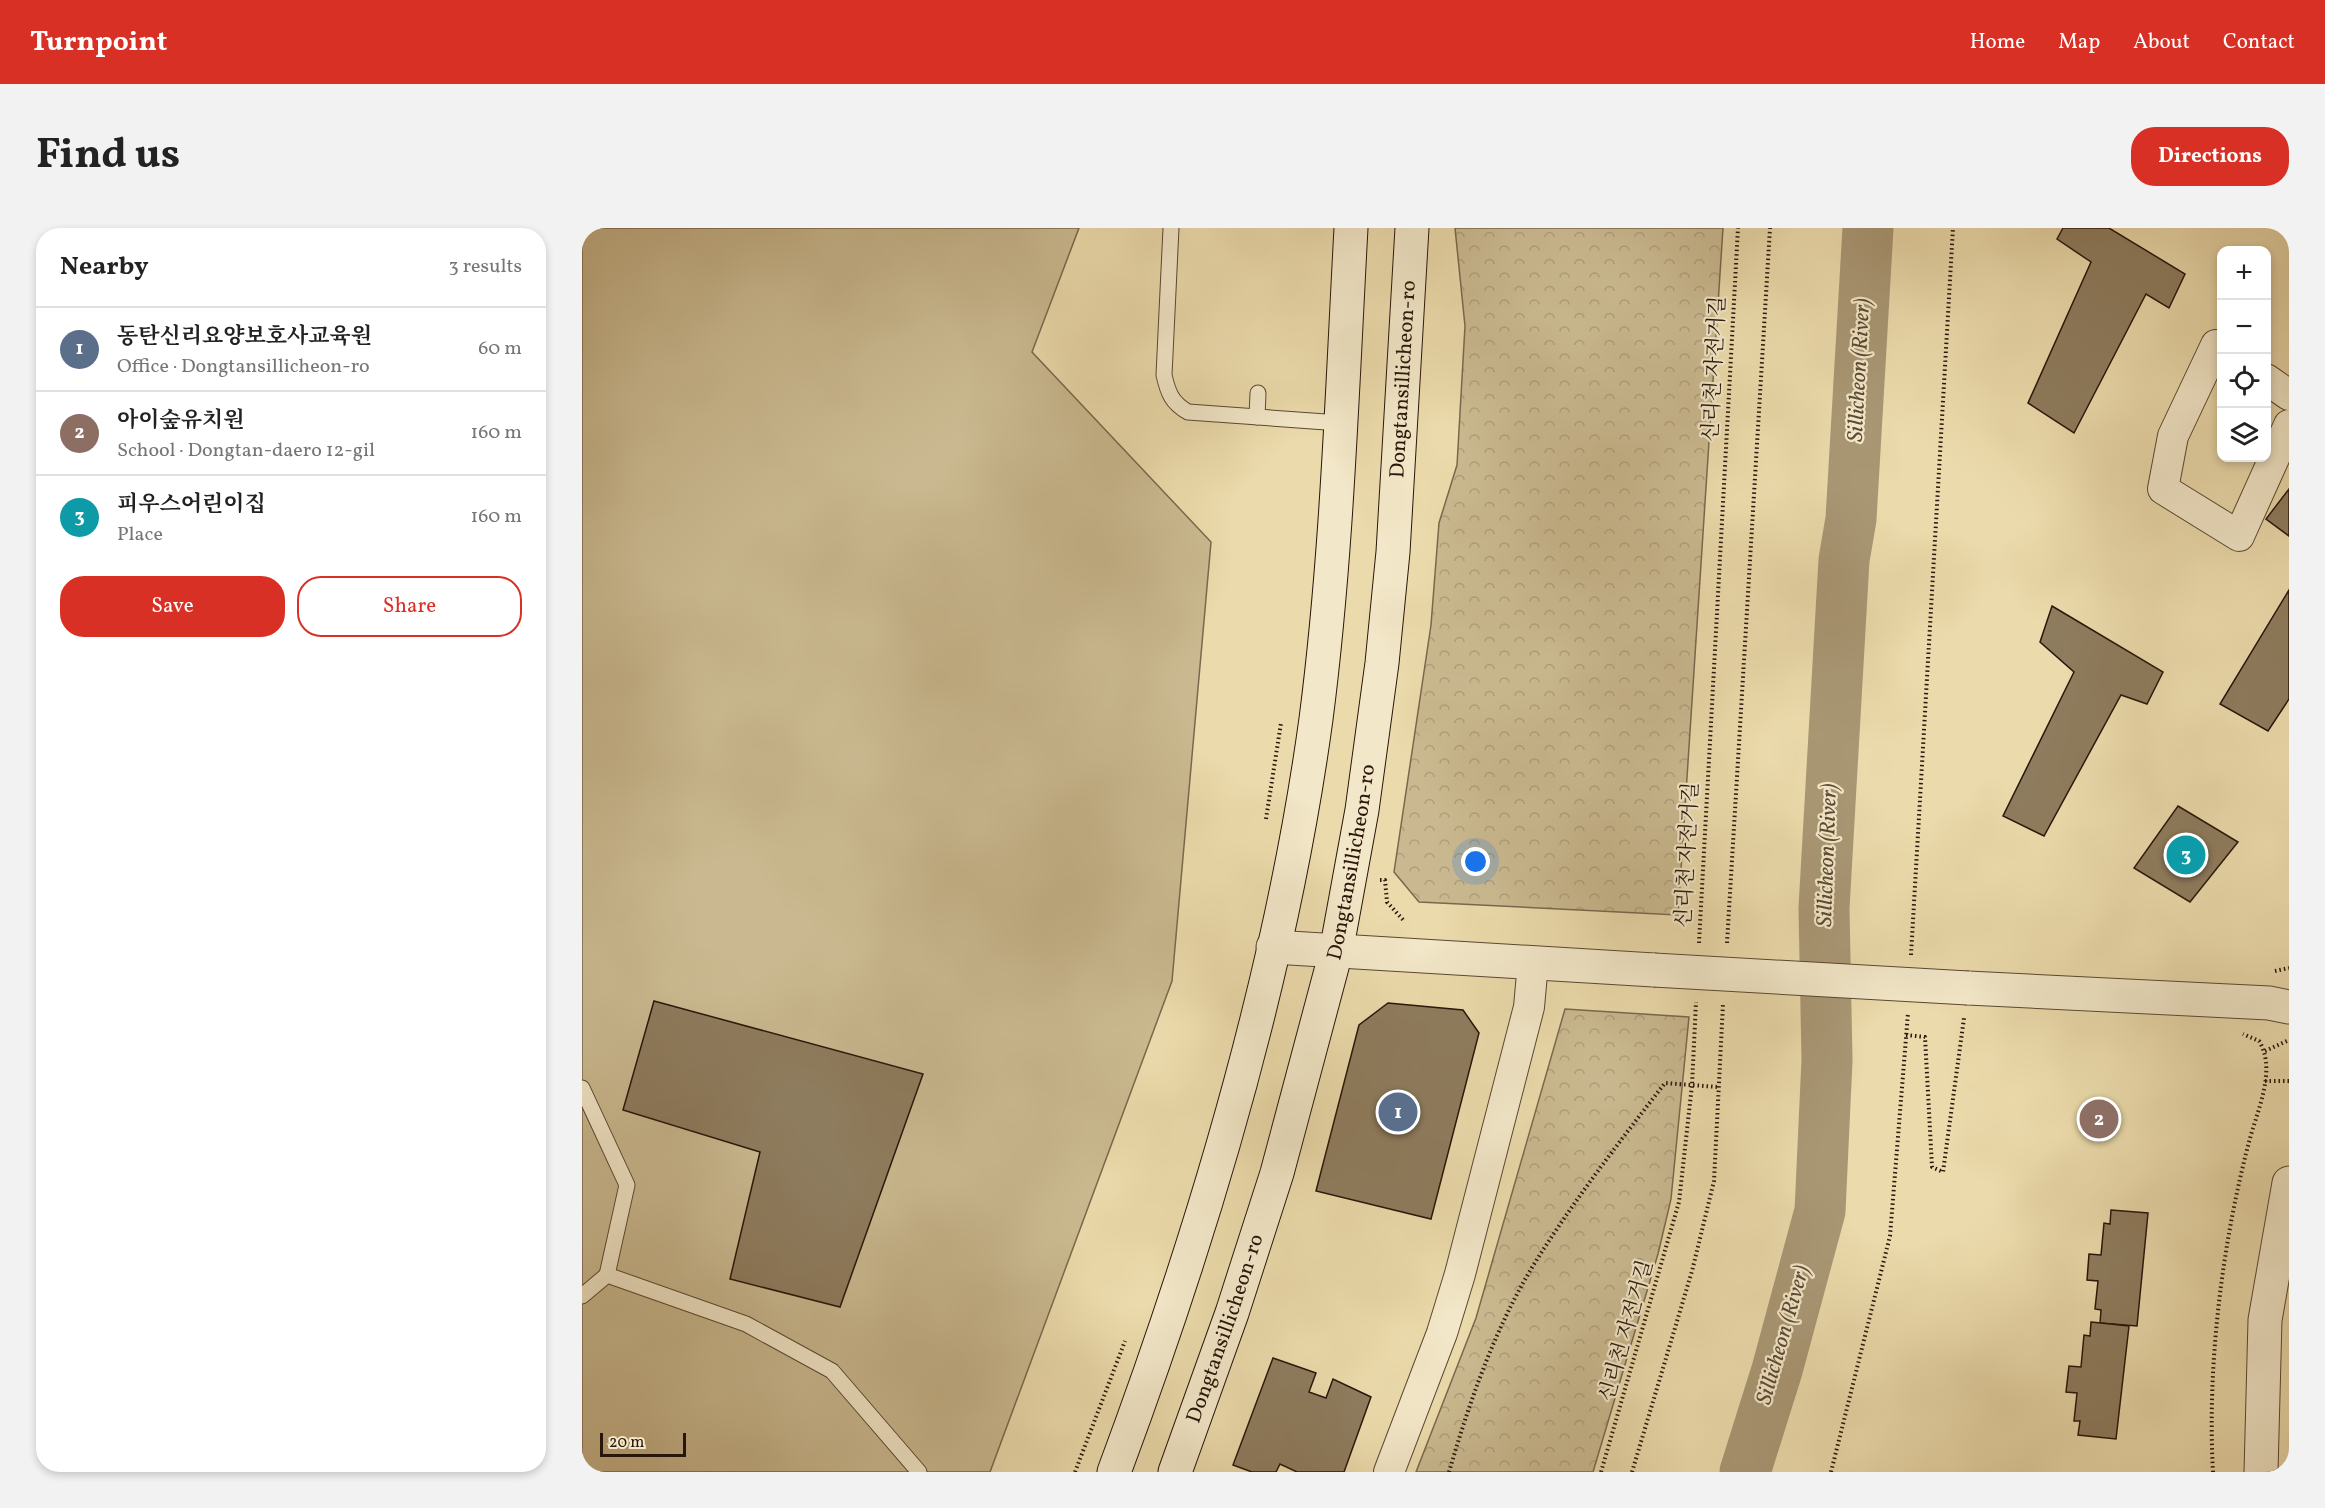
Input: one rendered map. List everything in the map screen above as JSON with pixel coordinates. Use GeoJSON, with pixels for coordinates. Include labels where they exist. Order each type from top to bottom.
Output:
{"type":"FeatureCollection","features":[{"type":"Feature","properties":{"kind":"main road"},"geometry":{"type":"LineString","coordinates":[[1114,1472],[1196,1239],[1238,1089],[1274,947],[1289,874],[1316,721],[1327,622],[1351,228]]}},
{"type":"Feature","properties":{"kind":"main road","name":"Dongtansillicheon-ro"},"geometry":{"type":"LineString","coordinates":[[1175,1472],[1232,1313],[1277,1173],[1336,952],[1362,810],[1382,663],[1393,552],[1412,228]]}},
{"type":"Feature","properties":{"kind":"main road"},"geometry":{"type":"LineString","coordinates":[[1274,947],[1654,970],[1966,1003],[2269,1002],[2289,1008]]}},
{"type":"Feature","properties":{"kind":"main road"},"geometry":{"type":"LineString","coordinates":[[2261,1472],[2265,1320],[2283,1205],[2289,1184]]}},
{"type":"Feature","properties":{"kind":"street"},"geometry":{"type":"LineString","coordinates":[[2217,346],[2173,436],[2163,489],[2239,536],[2289,425]]}},
{"type":"Feature","properties":{"kind":"street"},"geometry":{"type":"LineString","coordinates":[[2271,383],[2289,395]]}},
{"type":"Feature","properties":{"kind":"street"},"geometry":{"type":"LineString","coordinates":[[1389,1472],[1442,1333],[1460,1274],[1530,1007],[1533,963]]}},
{"type":"Feature","properties":{"kind":"lane"},"geometry":{"type":"LineString","coordinates":[[1171,228],[1164,375],[1169,395],[1177,406],[1188,412],[1340,423]]}},
{"type":"Feature","properties":{"kind":"lane"},"geometry":{"type":"LineString","coordinates":[[1257,417],[1258,393]]}},
{"type":"Feature","properties":{"kind":"lane"},"geometry":{"type":"LineString","coordinates":[[582,1088],[627,1185],[607,1275],[582,1296]]}},
{"type":"Feature","properties":{"kind":"lane"},"geometry":{"type":"LineString","coordinates":[[607,1275],[746,1324],[832,1371],[919,1472]]}},
{"type":"Feature","properties":{"kind":"path","name":"신리천 자전거길"},"geometry":{"type":"LineString","coordinates":[[1698,954],[1738,228]]}},
{"type":"Feature","properties":{"kind":"path"},"geometry":{"type":"LineString","coordinates":[[1726,956],[1770,228]]}},
{"type":"Feature","properties":{"kind":"path"},"geometry":{"type":"LineString","coordinates":[[1911,964],[1953,228]]}},
{"type":"Feature","properties":{"kind":"path"},"geometry":{"type":"LineString","coordinates":[[1264,829],[1282,715]]}},
{"type":"Feature","properties":{"kind":"path"},"geometry":{"type":"LineString","coordinates":[[1385,880],[1387,902],[1403,922],[1414,923]]}},
{"type":"Feature","properties":{"kind":"path"},"geometry":{"type":"LineString","coordinates":[[2279,971],[2289,968]]}},
{"type":"Feature","properties":{"kind":"path","name":"신리천 자전거길"},"geometry":{"type":"LineString","coordinates":[[1601,1472],[1679,1202],[1692,1085],[1696,1001]]}},
{"type":"Feature","properties":{"kind":"path"},"geometry":{"type":"LineString","coordinates":[[1632,1472],[1692,1271],[1714,1181],[1723,1003]]}},
{"type":"Feature","properties":{"kind":"path"},"geometry":{"type":"LineString","coordinates":[[1906,1035],[1925,1037],[1932,1167],[1943,1172],[1966,1003]]}},
{"type":"Feature","properties":{"kind":"path"},"geometry":{"type":"LineString","coordinates":[[1831,1472],[1890,1236],[1908,1011]]}},
{"type":"Feature","properties":{"kind":"path"},"geometry":{"type":"LineString","coordinates":[[2265,1051],[2289,1040]]}},
{"type":"Feature","properties":{"kind":"path"},"geometry":{"type":"LineString","coordinates":[[2213,1472],[2214,1378],[2223,1277],[2236,1189],[2268,1063],[2259,1041]]}},
{"type":"Feature","properties":{"kind":"path"},"geometry":{"type":"LineString","coordinates":[[2265,1081],[2289,1081]]}},
{"type":"Feature","properties":{"kind":"path"},"geometry":{"type":"LineString","coordinates":[[1449,1472],[1464,1423],[1498,1334],[1535,1262],[1606,1158],[1665,1083],[1718,1087]]}},
{"type":"Feature","properties":{"kind":"path"},"geometry":{"type":"LineString","coordinates":[[1075,1472],[1128,1333]]}},
{"type":"Feature","properties":{"kind":"green space"},"geometry":{"type":"Polygon","coordinates":[[[582,228],[1079,228],[1032,352],[1211,542],[1172,981],[990,1472],[582,1472],[582,228]]]}},
{"type":"Feature","properties":{"kind":"green space"},"geometry":{"type":"Polygon","coordinates":[[[1455,228],[1723,228],[1678,915],[1419,902],[1394,872],[1431,625],[1439,523],[1457,465],[1465,326],[1455,228]]]}},
{"type":"Feature","properties":{"kind":"green space"},"geometry":{"type":"Polygon","coordinates":[[[1565,1009],[1689,1017],[1671,1199],[1658,1254],[1593,1472],[1416,1472],[1476,1318],[1565,1009]]]}},
{"type":"Feature","properties":{"kind":"building"},"geometry":{"type":"Polygon","coordinates":[[[2063,228],[2109,228],[2185,274],[2169,308],[2146,294],[2074,433],[2028,403],[2091,262],[2057,239],[2063,228]]]}},
{"type":"Feature","properties":{"kind":"building"},"geometry":{"type":"Polygon","coordinates":[[[2289,489],[2289,536],[2266,519],[2289,489]]]}},
{"type":"Feature","properties":{"kind":"building"},"geometry":{"type":"Polygon","coordinates":[[[2289,590],[2289,699],[2268,731],[2220,704],[2289,590]]]}},
{"type":"Feature","properties":{"kind":"building"},"geometry":{"type":"Polygon","coordinates":[[[2052,606],[2163,672],[2147,704],[2121,695],[2044,836],[2003,816],[2074,672],[2040,642],[2052,606]]]}},
{"type":"Feature","properties":{"kind":"building"},"geometry":{"type":"Polygon","coordinates":[[[2178,806],[2238,842],[2190,902],[2134,868],[2178,806]]]}},
{"type":"Feature","properties":{"kind":"building"},"geometry":{"type":"Polygon","coordinates":[[[654,1001],[923,1074],[840,1307],[730,1279],[760,1152],[623,1110],[654,1001]]]}},
{"type":"Feature","properties":{"kind":"building"},"geometry":{"type":"Polygon","coordinates":[[[1388,1003],[1463,1010],[1479,1033],[1431,1219],[1316,1191],[1359,1025],[1388,1003]]]}},
{"type":"Feature","properties":{"kind":"building"},"geometry":{"type":"Polygon","coordinates":[[[2111,1210],[2148,1213],[2137,1326],[2100,1323],[2101,1310],[2095,1309],[2098,1281],[2087,1280],[2089,1254],[2101,1255],[2104,1223],[2110,1224],[2111,1210]]]}},
{"type":"Feature","properties":{"kind":"building"},"geometry":{"type":"Polygon","coordinates":[[[2091,1322],[2129,1326],[2116,1439],[2078,1435],[2080,1421],[2074,1421],[2077,1393],[2066,1392],[2069,1366],[2081,1367],[2084,1335],[2090,1336],[2091,1322]]]}},
{"type":"Feature","properties":{"kind":"building"},"geometry":{"type":"Polygon","coordinates":[[[1273,1358],[1316,1373],[1309,1392],[1326,1398],[1333,1379],[1371,1397],[1344,1472],[1297,1472],[1280,1464],[1276,1472],[1252,1472],[1233,1465],[1273,1358]]]}},
{"type":"Feature","properties":{"kind":"waterway","name":"Sillicheon (River)"},"geometry":{"type":"LineString","coordinates":[[1745,1472],[1777,1370],[1820,1211],[1827,1060],[1824,908],[1844,560],[1851,519],[1868,228]]}},
{"type":"Feature","properties":{"kind":"place","name":"피우스어린이집"},"geometry":{"type":"Point","coordinates":[2186,855]}},
{"type":"Feature","properties":{"kind":"place","name":"동탄신리요양보호사교육원"},"geometry":{"type":"Point","coordinates":[1398,1112]}},
{"type":"Feature","properties":{"kind":"place","name":"아이숲유치원"},"geometry":{"type":"Point","coordinates":[2099,1119]}}]}
